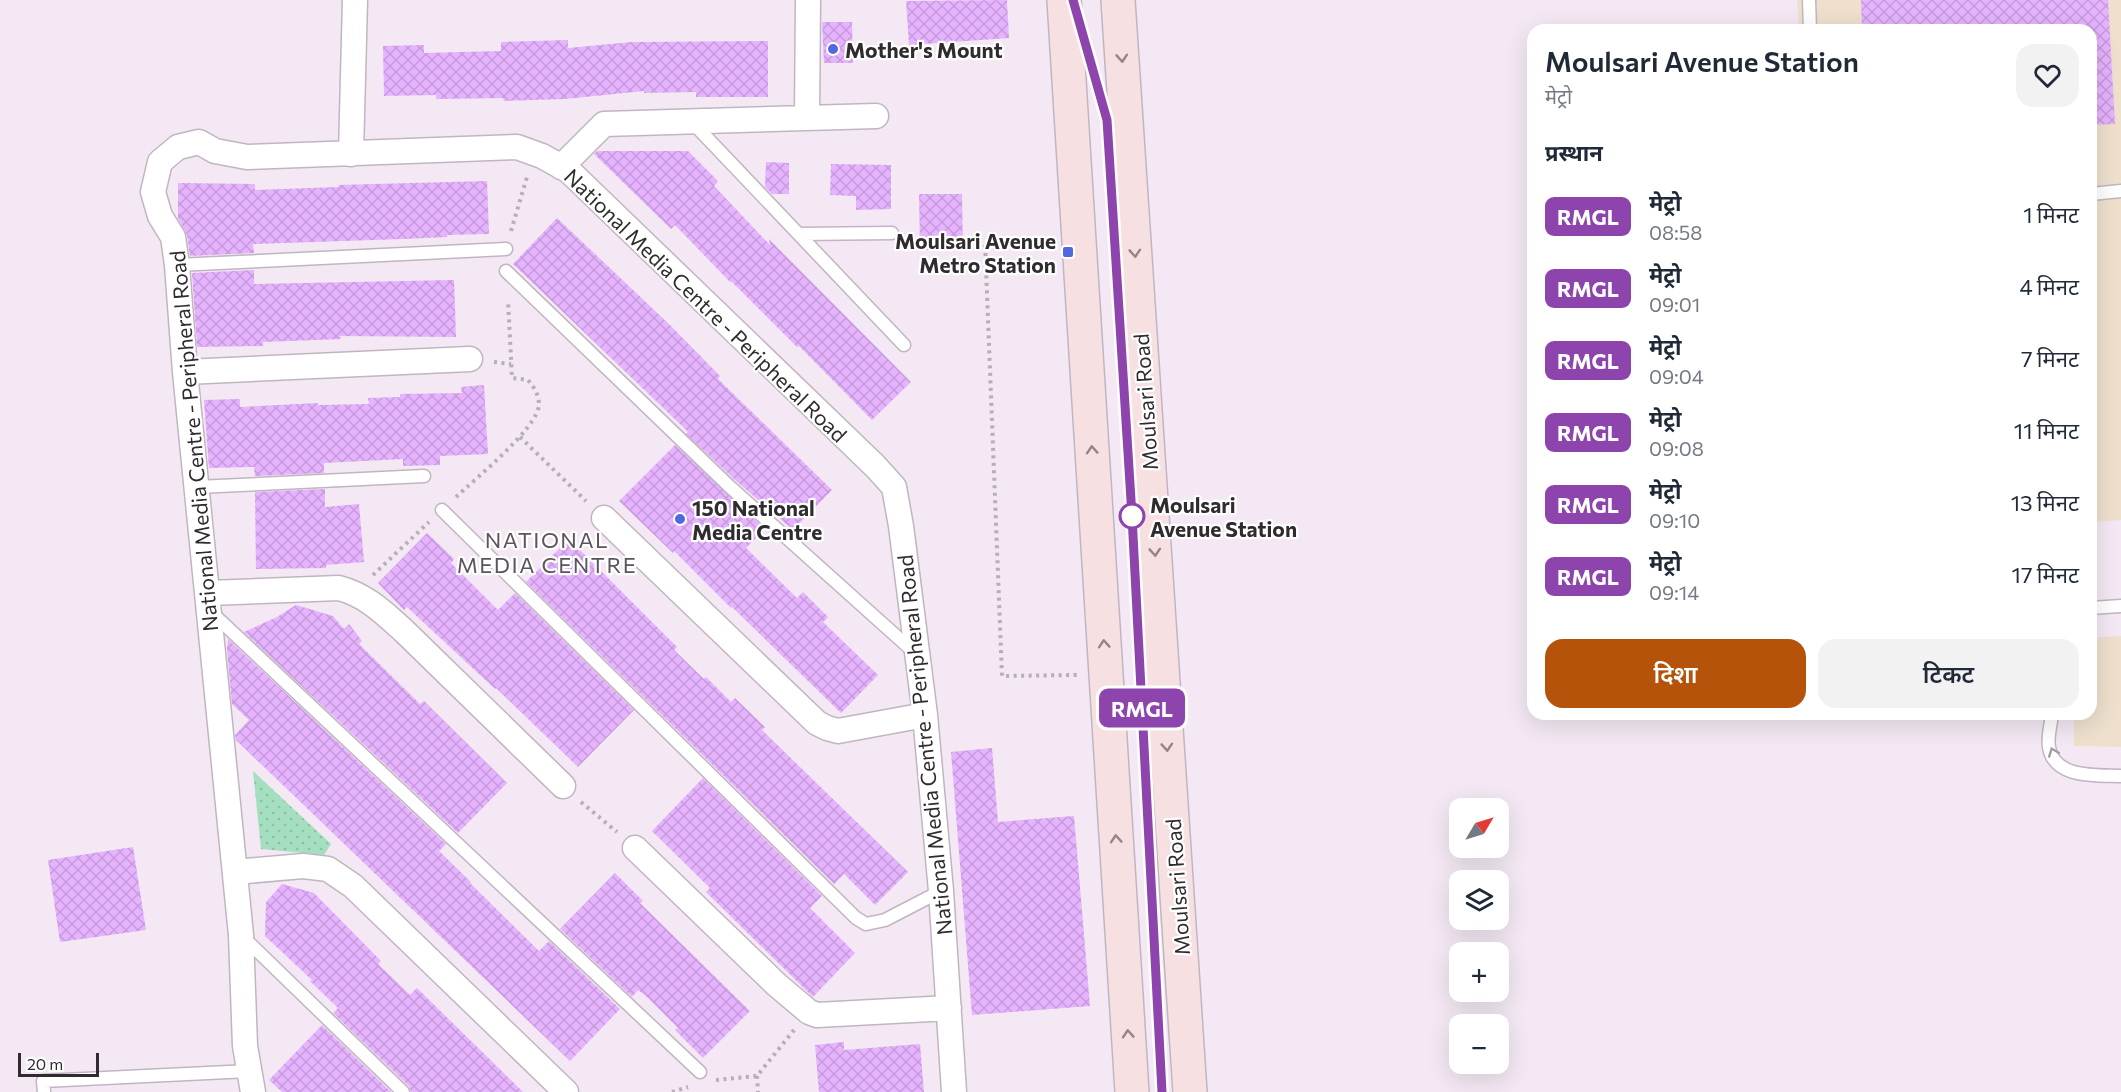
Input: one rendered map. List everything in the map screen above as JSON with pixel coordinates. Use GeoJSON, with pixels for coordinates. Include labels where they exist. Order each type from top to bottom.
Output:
{"type":"FeatureCollection","features":[{"type":"Feature","properties":{"kind":"street"},"geometry":{"type":"LineString","coordinates":[[351,154],[356,0]]}},
{"type":"Feature","properties":{"kind":"street"},"geometry":{"type":"LineString","coordinates":[[807,117],[808,0]]}},
{"type":"Feature","properties":{"kind":"street"},"geometry":{"type":"LineString","coordinates":[[1064,0],[1132,1092]]}},
{"type":"Feature","properties":{"kind":"street","name":"Moulsari Road"},"geometry":{"type":"LineString","coordinates":[[1118,0],[1190,1092]]}},
{"type":"Feature","properties":{"kind":"street"},"geometry":{"type":"LineString","coordinates":[[561,167],[604,124],[876,116]]}},
{"type":"Feature","properties":{"kind":"street","name":"National Media Centre - Peripheral Road"},"geometry":{"type":"LineString","coordinates":[[251,1081],[245,1046],[236,872],[185,372],[177,266],[173,237],[160,216],[153,192],[160,162],[178,147],[199,142],[215,152],[247,157],[518,147],[534,153],[569,171],[875,466],[894,488],[925,715],[941,891],[954,1092]]}},
{"type":"Feature","properties":{"kind":"street"},"geometry":{"type":"LineString","coordinates":[[185,372],[470,360]]}},
{"type":"Feature","properties":{"kind":"street"},"geometry":{"type":"LineString","coordinates":[[604,518],[826,729],[838,731],[925,715]]}},
{"type":"Feature","properties":{"kind":"street"},"geometry":{"type":"LineString","coordinates":[[208,602],[339,588],[356,592],[381,609],[563,786]]}},
{"type":"Feature","properties":{"kind":"street"},"geometry":{"type":"LineString","coordinates":[[635,848],[777,985],[809,1012],[817,1014],[949,1008]]}},
{"type":"Feature","properties":{"kind":"street"},"geometry":{"type":"LineString","coordinates":[[236,872],[303,866],[328,869],[353,886],[566,1092]]}},
{"type":"Feature","properties":{"kind":"lane"},"geometry":{"type":"LineString","coordinates":[[1809,0],[1810,24]]}},
{"type":"Feature","properties":{"kind":"lane"},"geometry":{"type":"LineString","coordinates":[[692,121],[904,345]]}},
{"type":"Feature","properties":{"kind":"lane"},"geometry":{"type":"LineString","coordinates":[[2097,193],[2121,191]]}},
{"type":"Feature","properties":{"kind":"lane"},"geometry":{"type":"LineString","coordinates":[[800,234],[892,233]]}},
{"type":"Feature","properties":{"kind":"lane"},"geometry":{"type":"LineString","coordinates":[[177,266],[506,249]]}},
{"type":"Feature","properties":{"kind":"lane"},"geometry":{"type":"LineString","coordinates":[[506,271],[729,486],[918,654]]}},
{"type":"Feature","properties":{"kind":"lane"},"geometry":{"type":"LineString","coordinates":[[197,487],[424,476]]}},
{"type":"Feature","properties":{"kind":"lane"},"geometry":{"type":"LineString","coordinates":[[442,510],[856,918],[866,924],[885,920],[941,891]]}},
{"type":"Feature","properties":{"kind":"lane"},"geometry":{"type":"LineString","coordinates":[[208,602],[701,1079]]}},
{"type":"Feature","properties":{"kind":"lane"},"geometry":{"type":"LineString","coordinates":[[2097,608],[2121,606]]}},
{"type":"Feature","properties":{"kind":"lane"},"geometry":{"type":"LineString","coordinates":[[2051,720],[2049,747],[2058,766],[2079,774],[2121,776]]}},
{"type":"Feature","properties":{"kind":"lane"},"geometry":{"type":"LineString","coordinates":[[241,935],[403,1092]]}},
{"type":"Feature","properties":{"kind":"lane"},"geometry":{"type":"LineString","coordinates":[[44,1092],[43,1081],[251,1081]]}},
{"type":"Feature","properties":{"kind":"path"},"geometry":{"type":"LineString","coordinates":[[506,249],[534,153]]}},
{"type":"Feature","properties":{"kind":"path"},"geometry":{"type":"LineString","coordinates":[[1079,239],[985,242],[1002,676],[1106,675]]}},
{"type":"Feature","properties":{"kind":"path"},"geometry":{"type":"LineString","coordinates":[[356,592],[532,423],[539,406],[537,391],[528,380],[512,378],[506,271]]}},
{"type":"Feature","properties":{"kind":"path"},"geometry":{"type":"LineString","coordinates":[[520,437],[604,518]]}},
{"type":"Feature","properties":{"kind":"path"},"geometry":{"type":"LineString","coordinates":[[563,786],[635,848]]}},
{"type":"Feature","properties":{"kind":"path"},"geometry":{"type":"LineString","coordinates":[[759,1092],[757,1076],[809,1012]]}},
{"type":"Feature","properties":{"kind":"path"},"geometry":{"type":"LineString","coordinates":[[672,1092],[701,1079],[757,1076]]}},
{"type":"Feature","properties":{"kind":"shaded area"},"geometry":{"type":"Polygon","coordinates":[[[1797,0],[2121,0],[2121,520],[2097,522],[2097,24],[1799,24],[1797,0]]]}},
{"type":"Feature","properties":{"kind":"shaded area"},"geometry":{"type":"Polygon","coordinates":[[[2121,636],[2121,747],[2074,746],[2074,720],[2097,720],[2097,638],[2121,636]]]}},
{"type":"Feature","properties":{"kind":"green space"},"geometry":{"type":"Polygon","coordinates":[[[253,771],[331,844],[324,855],[261,849],[253,771]]]}},
{"type":"Feature","properties":{"kind":"building"},"geometry":{"type":"Polygon","coordinates":[[[1007,0],[1009,38],[909,45],[906,1],[1007,0]]]}},
{"type":"Feature","properties":{"kind":"building"},"geometry":{"type":"Polygon","coordinates":[[[1861,0],[2108,0],[2115,124],[2097,125],[2097,24],[1862,24],[1861,0]]]}},
{"type":"Feature","properties":{"kind":"building"},"geometry":{"type":"Polygon","coordinates":[[[822,22],[852,22],[853,63],[824,63],[822,22]]]}},
{"type":"Feature","properties":{"kind":"building"},"geometry":{"type":"Polygon","coordinates":[[[568,40],[568,48],[632,42],[768,41],[768,97],[696,97],[696,92],[644,93],[644,91],[565,99],[504,101],[503,98],[436,99],[436,95],[384,96],[383,46],[424,45],[424,53],[501,51],[501,42],[568,40]]]}},
{"type":"Feature","properties":{"kind":"building"},"geometry":{"type":"Polygon","coordinates":[[[597,151],[688,151],[718,181],[714,186],[770,245],[769,239],[911,382],[872,420],[799,346],[797,347],[730,282],[675,225],[671,229],[594,154],[597,151]]]}},
{"type":"Feature","properties":{"kind":"building"},"geometry":{"type":"Polygon","coordinates":[[[766,162],[789,163],[789,194],[772,194],[765,187],[766,162]]]}},
{"type":"Feature","properties":{"kind":"building"},"geometry":{"type":"Polygon","coordinates":[[[831,164],[891,165],[891,209],[856,210],[856,196],[830,195],[831,164]]]}},
{"type":"Feature","properties":{"kind":"building"},"geometry":{"type":"Polygon","coordinates":[[[487,181],[489,234],[253,244],[254,253],[190,256],[187,235],[178,218],[178,183],[255,184],[255,190],[487,181]]]}},
{"type":"Feature","properties":{"kind":"building"},"geometry":{"type":"Polygon","coordinates":[[[919,194],[962,194],[963,250],[920,250],[919,194]]]}},
{"type":"Feature","properties":{"kind":"building"},"geometry":{"type":"Polygon","coordinates":[[[557,218],[671,326],[720,376],[718,379],[832,490],[793,530],[686,434],[688,432],[681,425],[513,264],[557,218]]]}},
{"type":"Feature","properties":{"kind":"building"},"geometry":{"type":"Polygon","coordinates":[[[254,270],[254,284],[454,280],[456,337],[340,336],[341,339],[263,342],[263,346],[197,347],[192,273],[254,270]]]}},
{"type":"Feature","properties":{"kind":"building"},"geometry":{"type":"Polygon","coordinates":[[[484,385],[488,454],[440,456],[440,465],[403,466],[403,459],[324,463],[324,473],[255,476],[254,467],[209,468],[204,400],[240,399],[240,407],[318,403],[318,405],[369,404],[368,398],[400,397],[400,394],[462,393],[461,387],[484,385]]]}},
{"type":"Feature","properties":{"kind":"building"},"geometry":{"type":"Polygon","coordinates":[[[675,445],[765,529],[746,548],[797,598],[803,592],[828,617],[823,622],[878,675],[841,713],[674,551],[673,553],[619,501],[675,445]]]}},
{"type":"Feature","properties":{"kind":"building"},"geometry":{"type":"Polygon","coordinates":[[[325,489],[325,507],[359,504],[364,562],[326,565],[326,568],[256,569],[255,492],[325,489]]]}},
{"type":"Feature","properties":{"kind":"building"},"geometry":{"type":"Polygon","coordinates":[[[427,533],[454,559],[451,563],[498,610],[515,593],[634,710],[578,767],[496,688],[407,607],[404,610],[378,583],[427,533]]]}},
{"type":"Feature","properties":{"kind":"building"},"geometry":{"type":"Polygon","coordinates":[[[569,539],[677,647],[674,650],[731,702],[735,698],[765,727],[762,730],[908,872],[875,905],[844,874],[834,884],[526,582],[569,539]]]}},
{"type":"Feature","properties":{"kind":"building"},"geometry":{"type":"Polygon","coordinates":[[[296,605],[333,616],[344,629],[349,624],[362,641],[359,644],[420,704],[424,701],[507,783],[458,833],[244,632],[277,617],[296,605]]]}},
{"type":"Feature","properties":{"kind":"building"},"geometry":{"type":"Polygon","coordinates":[[[228,639],[446,844],[439,851],[539,951],[549,941],[620,1009],[570,1061],[236,740],[235,735],[249,720],[232,704],[228,639]]]}},
{"type":"Feature","properties":{"kind":"building"},"geometry":{"type":"Polygon","coordinates":[[[992,748],[998,822],[1074,816],[1090,1006],[972,1015],[951,752],[992,748]]]}},
{"type":"Feature","properties":{"kind":"building"},"geometry":{"type":"Polygon","coordinates":[[[703,778],[822,896],[810,908],[855,953],[813,997],[706,892],[710,888],[652,831],[703,778]]]}},
{"type":"Feature","properties":{"kind":"building"},"geometry":{"type":"Polygon","coordinates":[[[133,847],[146,930],[60,942],[48,860],[133,847]]]}},
{"type":"Feature","properties":{"kind":"building"},"geometry":{"type":"Polygon","coordinates":[[[615,873],[643,901],[640,903],[750,1011],[703,1058],[675,1030],[678,1028],[647,997],[638,990],[632,997],[560,929],[615,873]]]}},
{"type":"Feature","properties":{"kind":"building"},"geometry":{"type":"Polygon","coordinates":[[[282,884],[314,893],[381,961],[378,964],[410,995],[417,988],[523,1092],[411,1092],[409,1086],[333,1013],[338,1008],[310,981],[312,980],[265,936],[266,902],[282,884]]]}},
{"type":"Feature","properties":{"kind":"building"},"geometry":{"type":"Polygon","coordinates":[[[322,1025],[391,1092],[282,1092],[269,1080],[322,1025]]]}},
{"type":"Feature","properties":{"kind":"building"},"geometry":{"type":"Polygon","coordinates":[[[844,1042],[844,1050],[920,1044],[924,1092],[819,1092],[815,1045],[844,1042]]]}},
{"type":"Feature","properties":{"kind":"railway"},"geometry":{"type":"LineString","coordinates":[[1073,0],[1107,120],[1132,516],[1162,1092]]}},
{"type":"Feature","properties":{"kind":"metro line","name":"RMGL"},"geometry":{"type":"LineString","coordinates":[[1073,0],[1107,120],[1132,516],[1162,1092]]}},
{"type":"Feature","properties":{"kind":"place","name":"Mother's Mount"},"geometry":{"type":"Point","coordinates":[833,49]}},
{"type":"Feature","properties":{"kind":"place","name":"Moulsari Avenue Metro Station"},"geometry":{"type":"Point","coordinates":[1068,252]}},
{"type":"Feature","properties":{"kind":"place","name":"Moulsari Avenue Station"},"geometry":{"type":"Point","coordinates":[1132,516]}},
{"type":"Feature","properties":{"kind":"place","name":"150 National Media Centre"},"geometry":{"type":"Point","coordinates":[680,519]}},
{"type":"Feature","properties":{"kind":"district","name":"NATIONAL MEDIA CENTRE"},"geometry":{"type":"Point","coordinates":[547,552]}}]}
